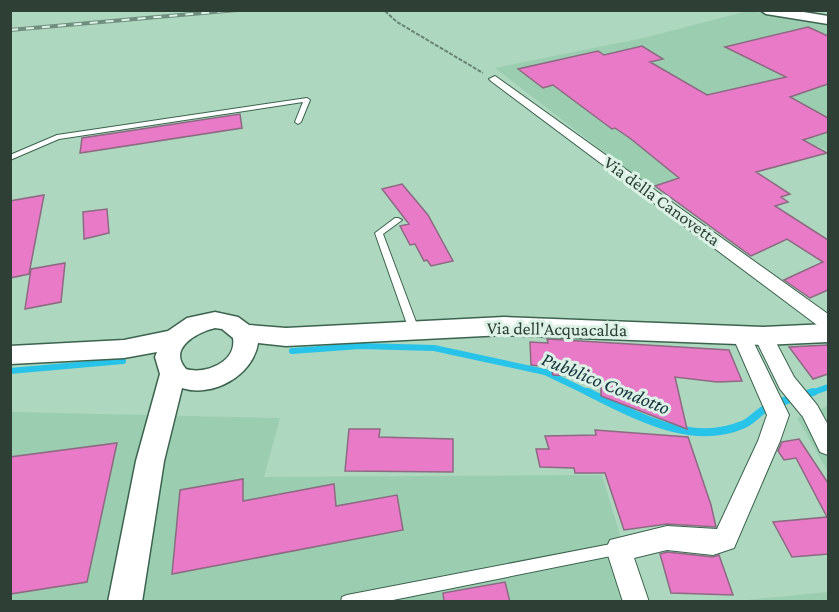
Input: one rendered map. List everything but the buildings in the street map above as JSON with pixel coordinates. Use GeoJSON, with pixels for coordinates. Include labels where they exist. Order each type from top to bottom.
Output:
{"type":"FeatureCollection","features":[{"type":"Feature","properties":{"kind":"street"},"geometry":{"type":"LineString","coordinates":[[766,10],[828,20]]}},
{"type":"Feature","properties":{"kind":"street","name":"Via della Canovetta"},"geometry":{"type":"LineString","coordinates":[[495,79],[828,323]]}},
{"type":"Feature","properties":{"kind":"street"},"geometry":{"type":"LineString","coordinates":[[125,602],[150,461],[162,419],[171,370],[166,358],[168,348],[174,339],[194,325],[215,320],[237,326],[246,341],[245,351],[240,360],[225,373],[205,380],[162,419]]}},
{"type":"Feature","properties":{"kind":"street","name":"Via dell'Acquacalda"},"geometry":{"type":"LineString","coordinates":[[243,333],[286,337],[504,326],[752,336],[828,333]]}},
{"type":"Feature","properties":{"kind":"street"},"geometry":{"type":"LineString","coordinates":[[752,336],[810,411],[828,442]]}},
{"type":"Feature","properties":{"kind":"street"},"geometry":{"type":"LineString","coordinates":[[636,602],[619,549],[668,538],[713,543],[725,539],[769,441],[773,406],[752,336]]}},
{"type":"Feature","properties":{"kind":"street","name":"Via dell'Acquacalda"},"geometry":{"type":"LineString","coordinates":[[240,360],[286,337]]}},
{"type":"Feature","properties":{"kind":"street"},"geometry":{"type":"LineString","coordinates":[[10,356],[124,350],[174,339]]}},
{"type":"Feature","properties":{"kind":"street"},"geometry":{"type":"LineString","coordinates":[[124,350],[171,370],[181,378],[205,380]]}},
{"type":"Feature","properties":{"kind":"lane"},"geometry":{"type":"LineString","coordinates":[[10,158],[57,137],[308,100],[298,122]]}},
{"type":"Feature","properties":{"kind":"lane"},"geometry":{"type":"LineString","coordinates":[[398,220],[379,233],[414,330]]}},
{"type":"Feature","properties":{"kind":"lane"},"geometry":{"type":"LineString","coordinates":[[347,602],[594,552],[619,549]]}},
{"type":"Feature","properties":{"kind":"path"},"geometry":{"type":"LineString","coordinates":[[385,11],[397,22],[495,79]]}},
{"type":"Feature","properties":{"kind":"shaded area"},"geometry":{"type":"Polygon","coordinates":[[[748,11],[828,22],[828,151],[818,146],[652,189],[495,68],[643,38],[748,11]]]}},
{"type":"Feature","properties":{"kind":"shaded area"},"geometry":{"type":"Polygon","coordinates":[[[828,406],[828,472],[797,418],[828,406]]]}},
{"type":"Feature","properties":{"kind":"shaded area"},"geometry":{"type":"Polygon","coordinates":[[[11,412],[280,418],[264,477],[602,475],[640,601],[11,602],[11,412]]]}},
{"type":"Feature","properties":{"kind":"shaded area"},"geometry":{"type":"Polygon","coordinates":[[[828,592],[828,601],[737,601],[828,592]]]}},
{"type":"Feature","properties":{"kind":"waterway","name":"Pubblico Condotto"},"geometry":{"type":"LineString","coordinates":[[292,351],[360,346],[434,348],[545,372],[591,394]]}},
{"type":"Feature","properties":{"kind":"waterway","name":"Pubblico Condotto"},"geometry":{"type":"LineString","coordinates":[[10,371],[123,361]]}},
{"type":"Feature","properties":{"kind":"waterway","name":"Pubblico Condotto"},"geometry":{"type":"LineString","coordinates":[[809,394],[828,387]]}},
{"type":"Feature","properties":{"kind":"waterway","name":"Pubblico Condotto"},"geometry":{"type":"LineString","coordinates":[[588,392],[643,418],[683,430],[702,432],[722,431],[742,425],[770,406],[813,392]]}},
{"type":"Feature","properties":{"kind":"railway"},"geometry":{"type":"LineString","coordinates":[[10,30],[237,10]]}}]}
